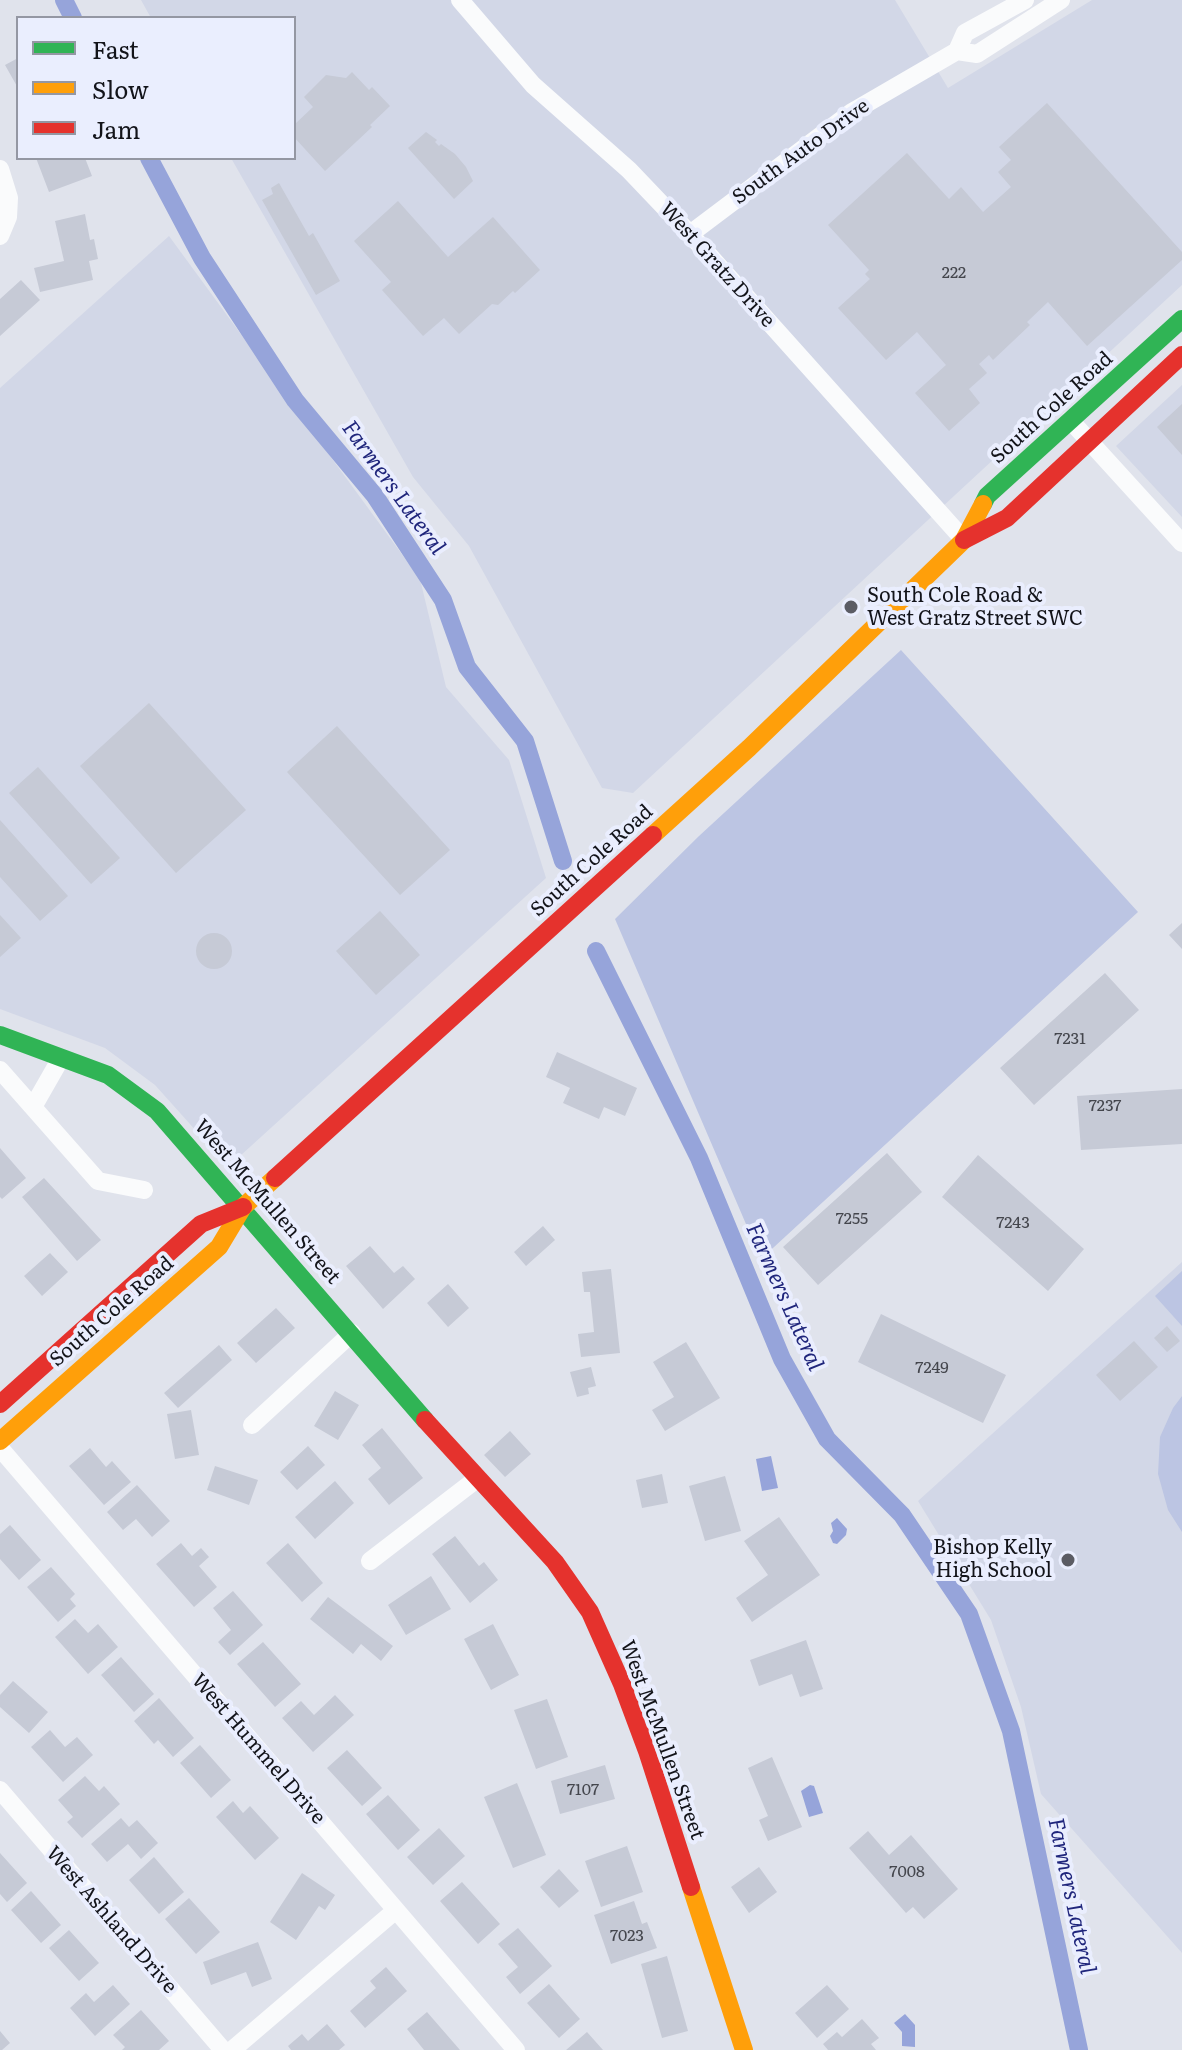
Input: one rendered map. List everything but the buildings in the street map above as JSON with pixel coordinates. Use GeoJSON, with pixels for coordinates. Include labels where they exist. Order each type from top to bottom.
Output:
{"type":"FeatureCollection","features":[{"type":"Feature","properties":{"kind":"main road","name":"South Cole Road"},"geometry":{"type":"LineString","coordinates":[[964,540],[987,496],[1182,319]]}},
{"type":"Feature","properties":{"kind":"main road","name":"South Cole Road"},"geometry":{"type":"LineString","coordinates":[[0,1441],[219,1247],[243,1207],[749,748],[964,540],[1007,518],[1182,355]]}},
{"type":"Feature","properties":{"kind":"main road","name":"West McMullen Street"},"geometry":{"type":"LineString","coordinates":[[0,1035],[108,1075],[157,1111],[408,1401],[555,1562],[590,1612],[622,1684],[647,1751],[744,2050]]}},
{"type":"Feature","properties":{"kind":"main road","name":"South Cole Road"},"geometry":{"type":"LineString","coordinates":[[0,1404],[201,1224],[243,1207]]}},
{"type":"Feature","properties":{"kind":"street","name":"West Gratz Drive"},"geometry":{"type":"LineString","coordinates":[[460,0],[533,85],[629,170],[690,234],[964,540]]}},
{"type":"Feature","properties":{"kind":"street","name":"South Auto Drive"},"geometry":{"type":"LineString","coordinates":[[690,234],[852,112],[957,51],[965,33],[1025,0]]}},
{"type":"Feature","properties":{"kind":"street","name":"South Auto Drive"},"geometry":{"type":"LineString","coordinates":[[957,51],[977,54],[1061,0]]}},
{"type":"Feature","properties":{"kind":"street"},"geometry":{"type":"LineString","coordinates":[[0,169],[9,198],[8,217],[0,236]]}},
{"type":"Feature","properties":{"kind":"street"},"geometry":{"type":"LineString","coordinates":[[1070,420],[1182,543]]}},
{"type":"Feature","properties":{"kind":"street"},"geometry":{"type":"LineString","coordinates":[[33,1107],[61,1058]]}},
{"type":"Feature","properties":{"kind":"street"},"geometry":{"type":"LineString","coordinates":[[0,1070],[98,1181],[144,1190]]}},
{"type":"Feature","properties":{"kind":"street"},"geometry":{"type":"LineString","coordinates":[[252,1425],[352,1333]]}},
{"type":"Feature","properties":{"kind":"street","name":"West Hummel Drive"},"geometry":{"type":"LineString","coordinates":[[0,1448],[516,2050]]}},
{"type":"Feature","properties":{"kind":"street"},"geometry":{"type":"LineString","coordinates":[[370,1561],[478,1478]]}},
{"type":"Feature","properties":{"kind":"street","name":"West Ashland Drive"},"geometry":{"type":"LineString","coordinates":[[0,1790],[223,2050]]}},
{"type":"Feature","properties":{"kind":"street"},"geometry":{"type":"LineString","coordinates":[[232,2050],[396,1910]]}},
{"type":"Feature","properties":{"kind":"shaded area"},"geometry":{"type":"Polygon","coordinates":[[[141,0],[895,0],[948,88],[1092,0],[1182,0],[1182,285],[633,793],[602,788],[469,546],[413,477],[232,160],[296,160],[296,16],[150,16],[141,0]]]}},
{"type":"Feature","properties":{"kind":"shaded area"},"geometry":{"type":"Polygon","coordinates":[[[169,236],[420,579],[446,687],[509,760],[546,878],[240,1156],[215,1152],[155,1085],[105,1048],[0,1009],[0,388],[169,236]]]}},
{"type":"Feature","properties":{"kind":"shaded area"},"geometry":{"type":"Polygon","coordinates":[[[1182,385],[1182,517],[1116,446],[1182,385]]]}},
{"type":"Feature","properties":{"kind":"shaded area"},"geometry":{"type":"Polygon","coordinates":[[[901,650],[1138,912],[761,1259],[615,919],[699,836],[901,650]]]}},
{"type":"Feature","properties":{"kind":"shaded area","name":"Bishop Kelly High School"},"geometry":{"type":"Polygon","coordinates":[[[1182,1262],[1182,1953],[1041,1794],[1021,1707],[991,1620],[918,1501],[1182,1262]]]}},
{"type":"Feature","properties":{"kind":"shaded area"},"geometry":{"type":"Polygon","coordinates":[[[1182,1271],[1182,1326],[1155,1296],[1182,1271]]]}},
{"type":"Feature","properties":{"kind":"shaded area"},"geometry":{"type":"Polygon","coordinates":[[[1182,1396],[1182,1532],[1168,1510],[1158,1474],[1160,1437],[1182,1396]]]}},
{"type":"Feature","properties":{"kind":"water"},"geometry":{"type":"Polygon","coordinates":[[[771,1456],[778,1488],[762,1491],[756,1459],[771,1456]]]}},
{"type":"Feature","properties":{"kind":"water"},"geometry":{"type":"Polygon","coordinates":[[[837,1518],[847,1529],[846,1535],[837,1544],[830,1536],[833,1531],[831,1523],[837,1518]]]}},
{"type":"Feature","properties":{"kind":"water"},"geometry":{"type":"Polygon","coordinates":[[[814,1786],[823,1813],[809,1817],[801,1791],[814,1786]]]}},
{"type":"Feature","properties":{"kind":"water"},"geometry":{"type":"Polygon","coordinates":[[[905,2014],[915,2025],[915,2047],[902,2046],[902,2032],[894,2023],[905,2014]]]}},
{"type":"Feature","properties":{"kind":"waterway","name":"Farmers Lateral"},"geometry":{"type":"LineString","coordinates":[[64,0],[72,16]]}},
{"type":"Feature","properties":{"kind":"waterway","name":"Farmers Lateral"},"geometry":{"type":"LineString","coordinates":[[150,160],[202,258],[295,400],[375,496],[443,600],[467,667],[525,741],[563,861]]}},
{"type":"Feature","properties":{"kind":"waterway","name":"Farmers Lateral"},"geometry":{"type":"LineString","coordinates":[[596,951],[699,1158],[782,1359],[827,1439],[902,1515],[969,1614],[1011,1731],[1079,2050]]}},
{"type":"Feature","properties":{"kind":"traffic: fast"},"geometry":{"type":"LineString","coordinates":[[983,504],[987,496],[1182,319]]}},
{"type":"Feature","properties":{"kind":"traffic: fast"},"geometry":{"type":"LineString","coordinates":[[0,1035],[108,1075],[157,1111],[425,1420]]}},
{"type":"Feature","properties":{"kind":"traffic: slow"},"geometry":{"type":"LineString","coordinates":[[653,835],[749,748],[964,540],[983,504]]}},
{"type":"Feature","properties":{"kind":"traffic: slow"},"geometry":{"type":"LineString","coordinates":[[0,1441],[219,1247],[243,1207],[275,1178]]}},
{"type":"Feature","properties":{"kind":"traffic: slow"},"geometry":{"type":"LineString","coordinates":[[691,1887],[744,2050]]}},
{"type":"Feature","properties":{"kind":"traffic: jam"},"geometry":{"type":"LineString","coordinates":[[964,540],[1007,518],[1182,355]]}},
{"type":"Feature","properties":{"kind":"traffic: jam"},"geometry":{"type":"LineString","coordinates":[[275,1178],[653,835]]}},
{"type":"Feature","properties":{"kind":"traffic: jam"},"geometry":{"type":"LineString","coordinates":[[0,1404],[201,1224],[243,1207]]}},
{"type":"Feature","properties":{"kind":"traffic: jam"},"geometry":{"type":"LineString","coordinates":[[425,1420],[555,1562],[590,1612],[647,1751],[691,1887]]}},
{"type":"Feature","properties":{"kind":"place","name":"South Cole Road & West Gratz Street SWC"},"geometry":{"type":"Point","coordinates":[851,607]}},
{"type":"Feature","properties":{"kind":"place","name":"Bishop Kelly High School"},"geometry":{"type":"Point","coordinates":[1068,1560]}}]}
